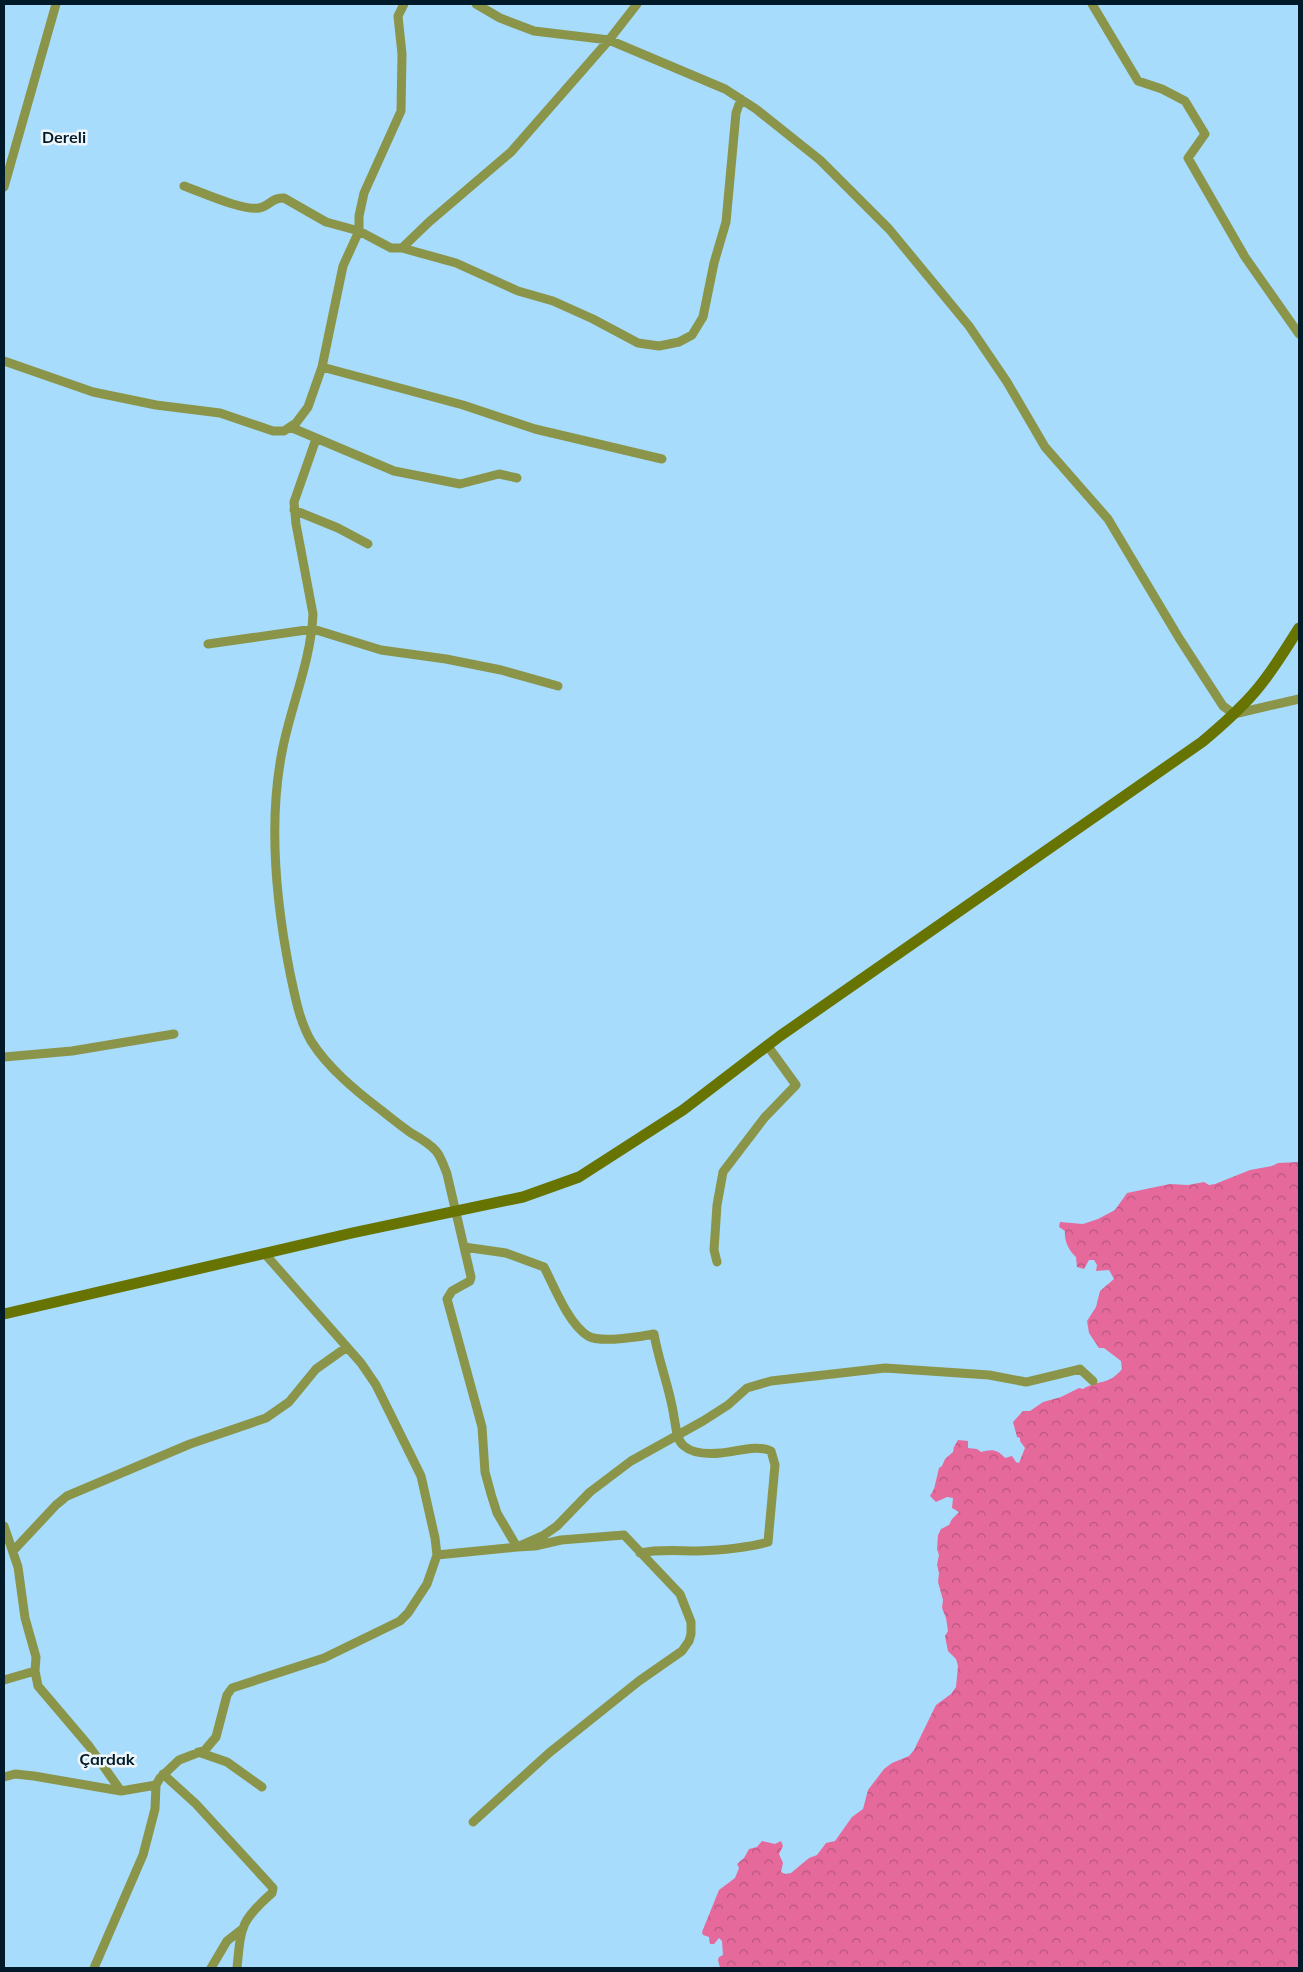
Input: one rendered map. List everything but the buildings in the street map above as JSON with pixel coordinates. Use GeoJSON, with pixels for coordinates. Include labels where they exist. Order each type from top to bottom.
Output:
{"type":"FeatureCollection","features":[{"type":"Feature","properties":{"kind":"main road"},"geometry":{"type":"LineString","coordinates":[[4,1314],[455,1210],[523,1197],[579,1177],[683,1110],[767,1045],[1202,742],[1234,714],[1269,674],[1299,628]]}},
{"type":"Feature","properties":{"kind":"street"},"geometry":{"type":"LineString","coordinates":[[4,187],[56,4]]}},
{"type":"Feature","properties":{"kind":"street"},"geometry":{"type":"LineString","coordinates":[[4,361],[93,392],[156,405],[220,413],[273,431],[284,431],[304,416],[322,367],[324,348],[343,266],[359,230],[359,216],[364,193],[401,111],[402,54],[398,16],[402,4]]}},
{"type":"Feature","properties":{"kind":"street"},"geometry":{"type":"LineString","coordinates":[[476,4],[500,18],[534,31],[609,40],[725,89],[820,160],[889,229],[969,326],[1007,382],[1045,447],[1108,519],[1179,638],[1223,706],[1234,714],[1299,699]]}},
{"type":"Feature","properties":{"kind":"street"},"geometry":{"type":"LineString","coordinates":[[402,248],[511,152],[609,40],[637,4]]}},
{"type":"Feature","properties":{"kind":"street"},"geometry":{"type":"LineString","coordinates":[[1092,4],[1138,81],[1162,89],[1185,101],[1205,134],[1188,158],[1245,257],[1299,334]]}},
{"type":"Feature","properties":{"kind":"street"},"geometry":{"type":"LineString","coordinates":[[184,186],[237,205],[259,208],[276,197],[284,198],[326,222],[359,230],[391,248],[402,248],[456,263],[518,291],[553,301],[593,319],[638,343],[659,346],[679,342],[692,335],[703,317],[714,263],[726,222],[735,121],[740,99]]}},
{"type":"Feature","properties":{"kind":"street"},"geometry":{"type":"LineString","coordinates":[[322,367],[454,402],[545,432],[662,459]]}},
{"type":"Feature","properties":{"kind":"street"},"geometry":{"type":"LineString","coordinates":[[290,427],[394,471],[460,484],[499,474],[517,478]]}},
{"type":"Feature","properties":{"kind":"street"},"geometry":{"type":"LineString","coordinates":[[316,439],[294,502],[314,614],[313,629],[302,678],[283,748],[276,802],[277,895],[285,946],[297,1006],[311,1040],[339,1074],[380,1110],[424,1140],[436,1151],[447,1174],[471,1277],[470,1281],[452,1291],[447,1299],[482,1427],[485,1472],[491,1494],[497,1513],[517,1547]]}},
{"type":"Feature","properties":{"kind":"street"},"geometry":{"type":"LineString","coordinates":[[294,510],[338,528],[368,544]]}},
{"type":"Feature","properties":{"kind":"street"},"geometry":{"type":"LineString","coordinates":[[208,644],[231,639],[313,629],[381,650],[464,662],[558,686]]}},
{"type":"Feature","properties":{"kind":"street"},"geometry":{"type":"LineString","coordinates":[[4,1057],[72,1051],[174,1034]]}},
{"type":"Feature","properties":{"kind":"street"},"geometry":{"type":"LineString","coordinates":[[717,1262],[714,1250],[717,1205],[723,1172],[765,1117],[796,1085],[767,1045]]}},
{"type":"Feature","properties":{"kind":"street"},"geometry":{"type":"LineString","coordinates":[[464,1247],[506,1253],[544,1267],[574,1323],[590,1337],[626,1340],[654,1334],[672,1399],[677,1435],[682,1446],[694,1451],[720,1453],[764,1448],[770,1451],[775,1465],[768,1542],[755,1546],[700,1551],[656,1550],[640,1554]]}},
{"type":"Feature","properties":{"kind":"street"},"geometry":{"type":"LineString","coordinates":[[94,1968],[143,1854],[155,1809],[156,1785],[163,1774],[179,1760],[204,1750],[216,1737],[227,1695],[232,1688],[324,1658],[400,1622],[427,1584],[437,1555],[421,1476],[376,1385],[347,1347],[265,1254]]}},
{"type":"Feature","properties":{"kind":"street"},"geometry":{"type":"LineString","coordinates":[[13,1551],[67,1496],[190,1444],[266,1418],[290,1402],[316,1369],[347,1347]]}},
{"type":"Feature","properties":{"kind":"street"},"geometry":{"type":"LineString","coordinates":[[517,1547],[544,1536],[557,1526],[590,1492],[631,1460],[728,1405],[747,1388],[771,1381],[886,1368],[989,1375],[1026,1382],[1080,1369],[1093,1381]]}},
{"type":"Feature","properties":{"kind":"street"},"geometry":{"type":"LineString","coordinates":[[4,1526],[18,1567],[25,1618],[36,1657],[35,1671],[38,1686],[88,1746],[121,1791]]}},
{"type":"Feature","properties":{"kind":"street"},"geometry":{"type":"LineString","coordinates":[[437,1555],[525,1547],[561,1540],[624,1535],[680,1594],[691,1622],[691,1634],[682,1651],[639,1681],[549,1753],[473,1822]]}},
{"type":"Feature","properties":{"kind":"street"},"geometry":{"type":"LineString","coordinates":[[4,1680],[35,1671]]}},
{"type":"Feature","properties":{"kind":"street"},"geometry":{"type":"LineString","coordinates":[[198,1752],[227,1762],[262,1787]]}},
{"type":"Feature","properties":{"kind":"street"},"geometry":{"type":"LineString","coordinates":[[4,1777],[15,1774],[34,1776],[121,1791],[156,1785]]}},
{"type":"Feature","properties":{"kind":"street"},"geometry":{"type":"LineString","coordinates":[[163,1774],[196,1804],[273,1888],[272,1893],[245,1920],[237,1968]]}},
{"type":"Feature","properties":{"kind":"street"},"geometry":{"type":"LineString","coordinates":[[211,1968],[227,1941],[242,1930]]}},
{"type":"Feature","properties":{"kind":"green space"},"geometry":{"type":"Polygon","coordinates":[[[1299,1162],[1299,1968],[720,1968],[718,1960],[723,1955],[722,1941],[719,1938],[714,1944],[710,1944],[709,1937],[703,1935],[702,1932],[719,1890],[735,1878],[739,1868],[737,1864],[744,1858],[749,1849],[757,1847],[762,1841],[775,1844],[781,1841],[783,1846],[779,1854],[783,1863],[781,1872],[785,1874],[791,1873],[809,1858],[817,1855],[826,1843],[835,1841],[852,1817],[863,1809],[868,1790],[884,1769],[892,1763],[909,1756],[914,1750],[936,1705],[951,1694],[956,1687],[958,1666],[956,1659],[948,1651],[945,1636],[948,1631],[938,1582],[939,1573],[937,1565],[939,1555],[937,1549],[938,1535],[941,1529],[949,1525],[959,1512],[952,1508],[953,1498],[947,1497],[936,1502],[930,1496],[934,1489],[939,1468],[945,1459],[953,1452],[958,1440],[968,1441],[968,1448],[977,1449],[981,1452],[994,1450],[1005,1458],[1012,1456],[1019,1463],[1025,1448],[1020,1438],[1017,1437],[1013,1422],[1023,1411],[1030,1411],[1043,1402],[1061,1397],[1079,1388],[1083,1389],[1108,1380],[1122,1369],[1121,1361],[1104,1348],[1099,1348],[1089,1333],[1087,1321],[1096,1307],[1100,1291],[1114,1279],[1109,1270],[1096,1271],[1097,1265],[1094,1260],[1089,1260],[1084,1269],[1077,1267],[1076,1257],[1066,1242],[1065,1231],[1059,1227],[1060,1222],[1083,1224],[1098,1219],[1115,1210],[1127,1193],[1170,1184],[1188,1185],[1204,1182],[1209,1185],[1215,1184],[1250,1170],[1278,1163],[1299,1162]]]}},
{"type":"Feature","properties":{"kind":"district","name":"Dereli"},"geometry":{"type":"Point","coordinates":[64,137]}},
{"type":"Feature","properties":{"kind":"district","name":"Çardak"},"geometry":{"type":"Point","coordinates":[107,1759]}}]}
